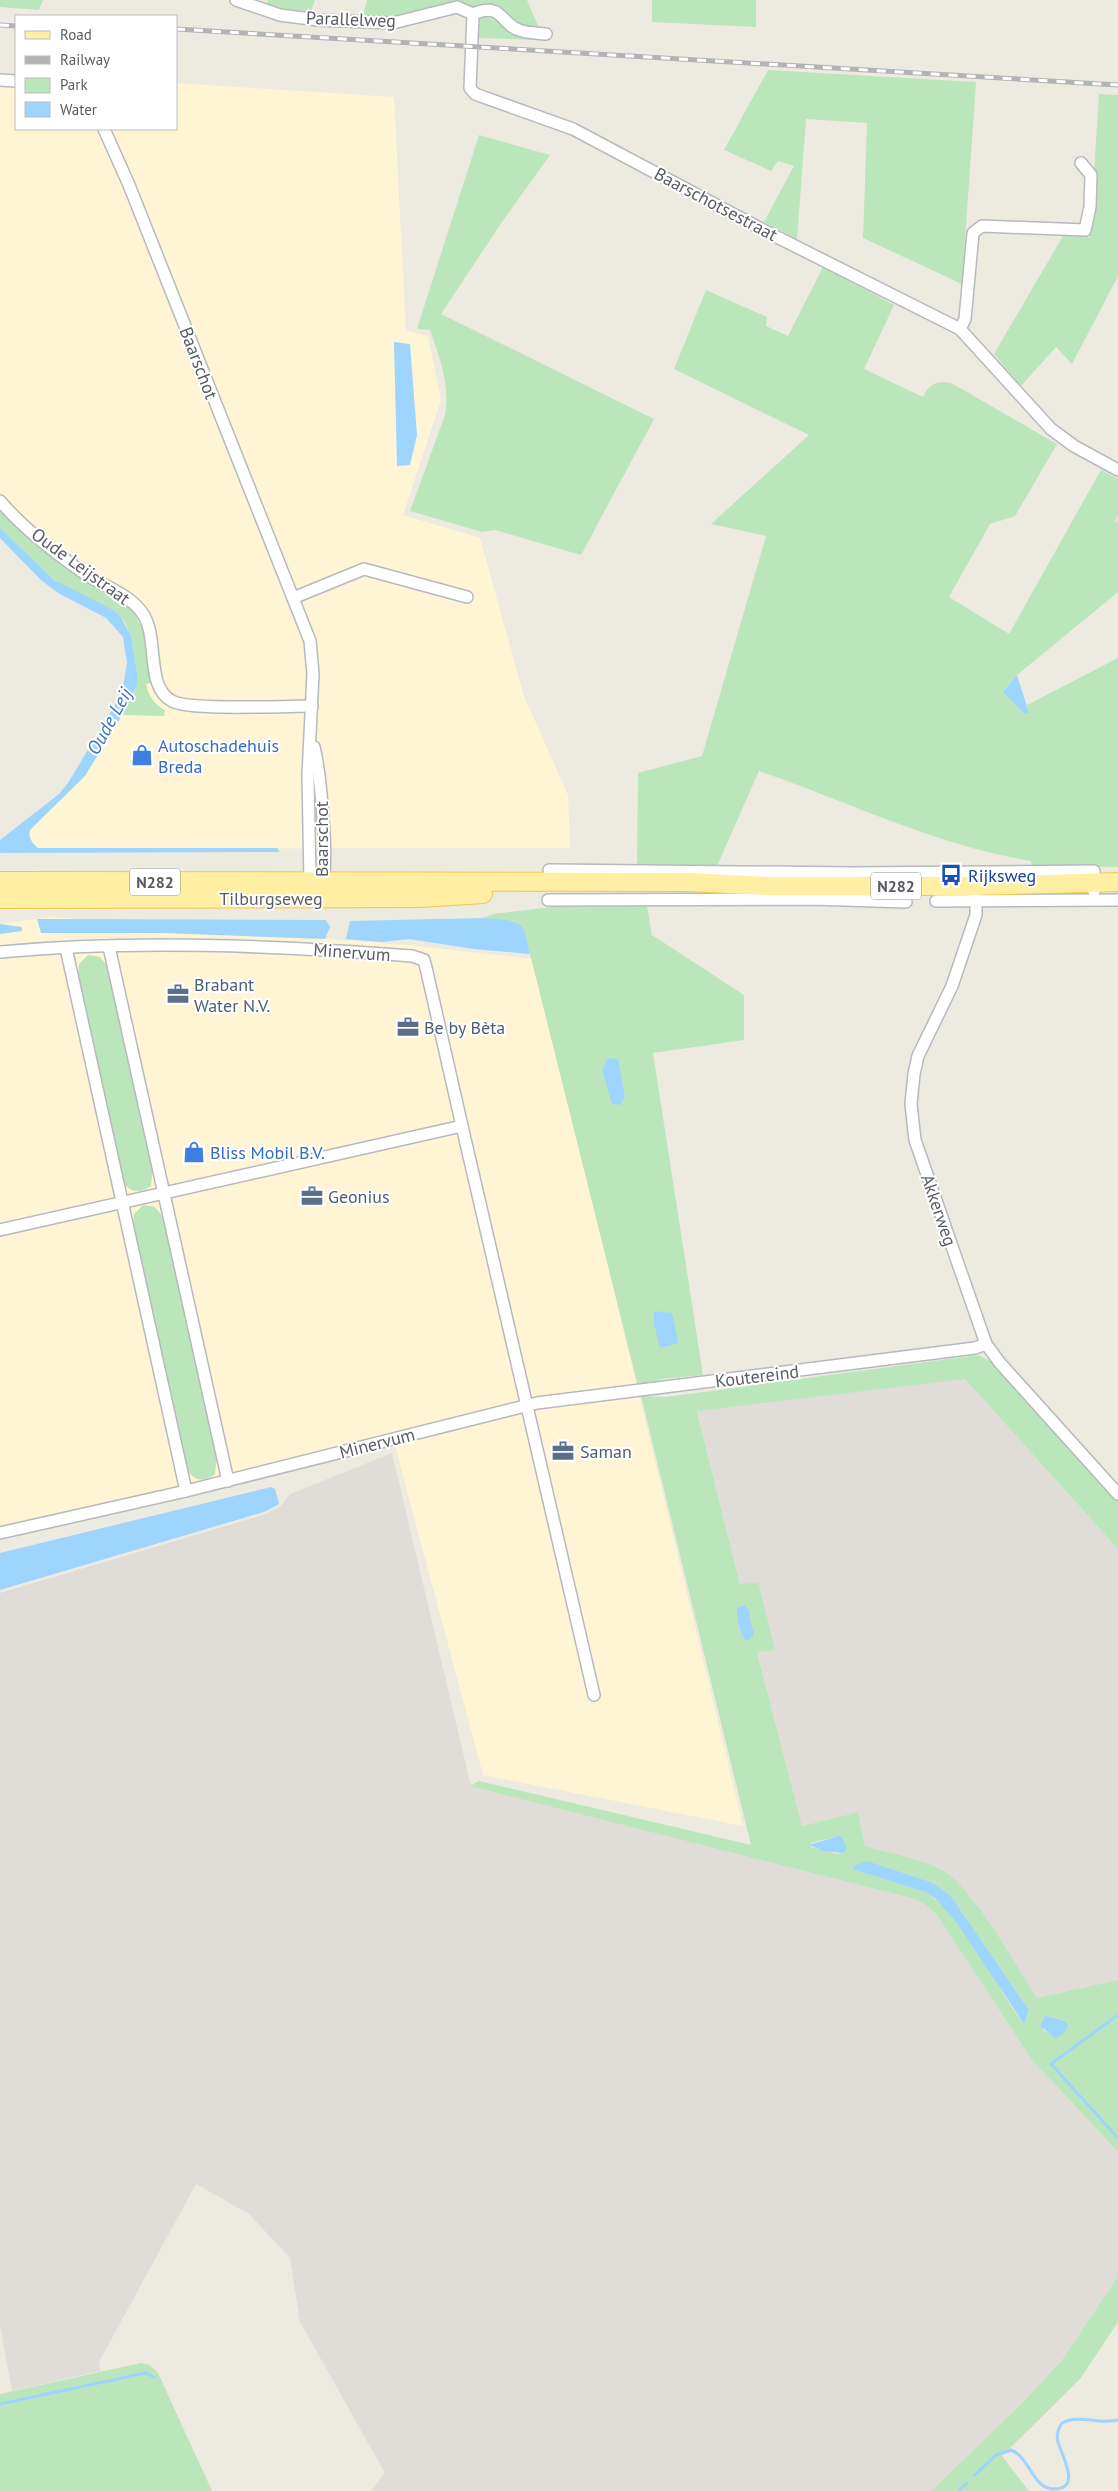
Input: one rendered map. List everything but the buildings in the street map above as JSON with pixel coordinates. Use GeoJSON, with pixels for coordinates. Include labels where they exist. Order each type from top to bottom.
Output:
{"type":"FeatureCollection","features":[{"type":"Feature","properties":{"kind":"main road","name":"Tilburgseweg"},"geometry":{"type":"LineString","coordinates":[[0,881],[316,888],[545,886]]}},
{"type":"Feature","properties":{"kind":"main road","name":"N282"},"geometry":{"type":"LineString","coordinates":[[545,886],[688,881],[768,892],[974,893],[1025,886],[1062,892],[1118,882]]}},
{"type":"Feature","properties":{"kind":"main road","name":"N282"},"geometry":{"type":"LineString","coordinates":[[1094,887],[1118,891]]}},
{"type":"Feature","properties":{"kind":"main road","name":"Tilburgseweg"},"geometry":{"type":"LineString","coordinates":[[0,900],[140,897],[316,888]]}},
{"type":"Feature","properties":{"kind":"street","name":"Parallelweg"},"geometry":{"type":"LineString","coordinates":[[236,0],[280,15],[318,20],[393,23],[457,7],[473,14],[485,9],[496,12],[520,31],[546,34]]}},
{"type":"Feature","properties":{"kind":"street","name":"Baarschotsestraat"},"geometry":{"type":"LineString","coordinates":[[473,14],[470,88],[474,94],[573,129],[767,232],[960,330],[1051,429],[1074,446],[1118,470]]}},
{"type":"Feature","properties":{"kind":"street"},"geometry":{"type":"LineString","coordinates":[[0,80],[15,81]]}},
{"type":"Feature","properties":{"kind":"street","name":"Baarschot"},"geometry":{"type":"LineString","coordinates":[[104,130],[129,185],[310,641],[314,674],[311,733],[320,775],[316,888]]}},
{"type":"Feature","properties":{"kind":"street"},"geometry":{"type":"LineString","coordinates":[[960,330],[965,318],[973,233],[982,226],[1085,230],[1090,207],[1091,175],[1080,163]]}},
{"type":"Feature","properties":{"kind":"street","name":"Oude Leijstraat"},"geometry":{"type":"LineString","coordinates":[[0,501],[47,545],[83,572],[126,598],[143,614],[151,636],[157,683],[165,697],[171,701],[177,704],[196,706],[312,706]]}},
{"type":"Feature","properties":{"kind":"street"},"geometry":{"type":"LineString","coordinates":[[293,598],[364,569],[467,596]]}},
{"type":"Feature","properties":{"kind":"street"},"geometry":{"type":"LineString","coordinates":[[688,881],[852,873],[1094,871],[1094,887]]}},
{"type":"Feature","properties":{"kind":"street"},"geometry":{"type":"LineString","coordinates":[[545,886],[768,892],[906,902]]}},
{"type":"Feature","properties":{"kind":"street"},"geometry":{"type":"LineString","coordinates":[[936,901],[974,893],[1118,900]]}},
{"type":"Feature","properties":{"kind":"street","name":"Akkerweg"},"geometry":{"type":"LineString","coordinates":[[974,893],[976,915],[952,986],[918,1056],[911,1104],[915,1140],[986,1344],[1118,1494]]}},
{"type":"Feature","properties":{"kind":"street","name":"Minervum"},"geometry":{"type":"LineString","coordinates":[[0,952],[66,948],[224,946],[335,950],[412,956],[424,960],[594,1695]]}},
{"type":"Feature","properties":{"kind":"street"},"geometry":{"type":"LineString","coordinates":[[109,947],[228,1481]]}},
{"type":"Feature","properties":{"kind":"street"},"geometry":{"type":"LineString","coordinates":[[66,948],[186,1491]]}},
{"type":"Feature","properties":{"kind":"street"},"geometry":{"type":"LineString","coordinates":[[0,1230],[462,1126]]}},
{"type":"Feature","properties":{"kind":"street","name":"Koutereind"},"geometry":{"type":"LineString","coordinates":[[527,1405],[975,1348],[986,1344]]}},
{"type":"Feature","properties":{"kind":"street","name":"Minervum"},"geometry":{"type":"LineString","coordinates":[[0,1533],[228,1481],[527,1405]]}},
{"type":"Feature","properties":{"kind":"shaded area"},"geometry":{"type":"Polygon","coordinates":[[[0,73],[15,74],[15,130],[178,130],[178,83],[394,97],[406,331],[428,336],[441,400],[403,515],[480,538],[524,696],[568,795],[570,848],[21,849],[22,834],[58,802],[137,672],[131,635],[0,528],[0,73]]]}},
{"type":"Feature","properties":{"kind":"shaded area"},"geometry":{"type":"Polygon","coordinates":[[[51,917],[407,945],[534,959],[743,1826],[483,1775],[395,1446],[0,1535],[0,924],[51,917]]]}},
{"type":"Feature","properties":{"kind":"shaded area"},"geometry":{"type":"Polygon","coordinates":[[[965,1379],[1118,1549],[1118,1980],[1037,1998],[972,1898],[942,1870],[865,1846],[858,1812],[802,1826],[757,1651],[774,1650],[757,1582],[740,1584],[697,1410],[965,1379]]]}},
{"type":"Feature","properties":{"kind":"shaded area"},"geometry":{"type":"Polygon","coordinates":[[[392,1453],[471,1786],[911,1898],[924,1904],[937,1915],[1032,2060],[1118,2152],[1118,2276],[1062,2360],[1023,2402],[931,2491],[371,2491],[385,2473],[300,2322],[290,2258],[249,2214],[196,2184],[99,2362],[100,2371],[12,2391],[0,2325],[0,1593],[266,1514],[281,1506],[290,1494],[392,1453]]]}},
{"type":"Feature","properties":{"kind":"green space"},"geometry":{"type":"Polygon","coordinates":[[[0,0],[43,0],[39,10],[0,7],[0,0]]]}},
{"type":"Feature","properties":{"kind":"green space"},"geometry":{"type":"Polygon","coordinates":[[[268,0],[315,0],[310,14],[267,4],[268,0]]]}},
{"type":"Feature","properties":{"kind":"green space"},"geometry":{"type":"Polygon","coordinates":[[[367,0],[527,0],[539,28],[523,27],[503,10],[490,4],[471,7],[464,3],[455,3],[406,14],[362,18],[367,0]]]}},
{"type":"Feature","properties":{"kind":"green space"},"geometry":{"type":"Polygon","coordinates":[[[652,0],[756,0],[756,27],[652,22],[652,0]]]}},
{"type":"Feature","properties":{"kind":"green space"},"geometry":{"type":"Polygon","coordinates":[[[486,16],[510,28],[544,40],[477,38],[480,17],[486,16]]]}},
{"type":"Feature","properties":{"kind":"green space"},"geometry":{"type":"Polygon","coordinates":[[[768,70],[976,82],[962,284],[863,238],[867,123],[806,119],[797,239],[764,222],[794,166],[778,161],[771,171],[724,150],[768,70]]]}},
{"type":"Feature","properties":{"kind":"green space"},"geometry":{"type":"Polygon","coordinates":[[[1099,94],[1118,95],[1118,276],[1072,364],[1056,347],[1021,386],[994,354],[1063,236],[1090,237],[1099,94]]]}},
{"type":"Feature","properties":{"kind":"green space"},"geometry":{"type":"Polygon","coordinates":[[[479,135],[550,155],[504,219],[441,314],[654,419],[581,555],[495,530],[482,532],[410,511],[445,415],[446,404],[443,372],[430,330],[417,329],[479,135]]]}},
{"type":"Feature","properties":{"kind":"green space"},"geometry":{"type":"Polygon","coordinates":[[[823,267],[894,305],[864,369],[923,397],[928,388],[935,384],[943,382],[953,384],[1057,444],[1015,516],[990,524],[949,597],[1009,634],[1101,470],[1118,479],[1118,516],[1115,521],[1118,523],[1118,592],[1017,675],[1003,692],[1023,713],[1028,710],[1027,705],[1118,658],[1118,867],[1032,866],[1031,861],[996,854],[927,834],[759,771],[717,866],[637,866],[638,773],[702,756],[766,536],[711,524],[809,435],[674,369],[706,290],[767,317],[766,326],[788,336],[823,267]]]}},
{"type":"Feature","properties":{"kind":"green space"},"geometry":{"type":"Polygon","coordinates":[[[0,509],[53,557],[133,611],[144,631],[151,683],[146,684],[147,688],[150,696],[165,710],[164,716],[123,715],[135,690],[137,672],[131,635],[124,621],[110,608],[65,587],[49,576],[0,528],[0,509]]]}},
{"type":"Feature","properties":{"kind":"green space"},"geometry":{"type":"Polygon","coordinates":[[[647,906],[652,935],[744,995],[744,1040],[653,1053],[703,1375],[661,1379],[648,1386],[638,1386],[524,930],[507,921],[483,918],[493,914],[551,907],[647,906]]]}},
{"type":"Feature","properties":{"kind":"green space"},"geometry":{"type":"Polygon","coordinates":[[[88,955],[100,957],[110,969],[153,1167],[151,1186],[139,1191],[128,1187],[122,1179],[78,978],[79,964],[88,955]]]}},
{"type":"Feature","properties":{"kind":"green space"},"geometry":{"type":"Polygon","coordinates":[[[143,1205],[155,1207],[165,1219],[217,1455],[215,1474],[206,1479],[195,1478],[188,1472],[186,1467],[133,1227],[134,1214],[143,1205]]]}},
{"type":"Feature","properties":{"kind":"green space"},"geometry":{"type":"Polygon","coordinates":[[[979,1355],[995,1364],[1118,1501],[1118,1549],[965,1379],[697,1411],[740,1584],[758,1582],[775,1650],[757,1652],[802,1826],[858,1812],[865,1846],[915,1859],[942,1870],[954,1879],[980,1910],[1037,1998],[1118,1980],[1118,2152],[1032,2060],[937,1915],[924,1904],[911,1898],[470,1786],[479,1781],[751,1845],[641,1396],[666,1397],[979,1355]],[[750,1611],[737,1617],[743,1636],[750,1611]],[[838,1836],[811,1843],[811,1847],[837,1854],[843,1853],[838,1836]],[[854,1866],[852,1869],[925,1892],[939,1902],[953,1916],[966,1934],[1024,2024],[1029,2010],[951,1896],[933,1883],[854,1866]],[[1049,2016],[1045,2017],[1043,2030],[1050,2034],[1065,2021],[1049,2016]]]}},
{"type":"Feature","properties":{"kind":"green space"},"geometry":{"type":"Polygon","coordinates":[[[1118,2276],[1118,2322],[1080,2379],[1002,2456],[1029,2491],[931,2491],[1023,2402],[1062,2360],[1118,2276]]]}},
{"type":"Feature","properties":{"kind":"green space"},"geometry":{"type":"Polygon","coordinates":[[[141,2363],[150,2365],[158,2373],[212,2491],[0,2491],[0,2394],[141,2363]]]}},
{"type":"Feature","properties":{"kind":"water"},"geometry":{"type":"Polygon","coordinates":[[[394,342],[410,344],[417,435],[410,465],[397,466],[394,342]]]}},
{"type":"Feature","properties":{"kind":"water","name":"Oude Leij"},"geometry":{"type":"Polygon","coordinates":[[[0,528],[54,580],[110,608],[120,616],[131,635],[137,672],[137,684],[129,704],[85,776],[31,829],[30,837],[34,844],[38,848],[278,848],[279,852],[0,853],[0,840],[59,794],[68,783],[122,693],[127,663],[123,637],[106,618],[58,593],[41,580],[0,538],[0,528]]]}},
{"type":"Feature","properties":{"kind":"water"},"geometry":{"type":"Polygon","coordinates":[[[1017,675],[1028,713],[1023,713],[1003,692],[1017,675]]]}},
{"type":"Feature","properties":{"kind":"water"},"geometry":{"type":"Polygon","coordinates":[[[483,918],[511,921],[521,926],[525,933],[530,954],[474,949],[409,939],[382,942],[346,939],[350,921],[483,918]]]}},
{"type":"Feature","properties":{"kind":"water"},"geometry":{"type":"Polygon","coordinates":[[[37,919],[326,920],[330,927],[325,939],[162,933],[41,933],[37,919]]]}},
{"type":"Feature","properties":{"kind":"water"},"geometry":{"type":"Polygon","coordinates":[[[0,924],[22,927],[22,931],[0,934],[0,924]]]}},
{"type":"Feature","properties":{"kind":"water"},"geometry":{"type":"Polygon","coordinates":[[[608,1058],[618,1059],[625,1097],[620,1105],[612,1104],[602,1070],[608,1058]]]}},
{"type":"Feature","properties":{"kind":"water"},"geometry":{"type":"Polygon","coordinates":[[[654,1311],[672,1313],[678,1343],[660,1348],[654,1324],[654,1311]]]}},
{"type":"Feature","properties":{"kind":"water"},"geometry":{"type":"Polygon","coordinates":[[[271,1487],[275,1489],[279,1504],[264,1512],[0,1590],[0,1553],[271,1487]]]}},
{"type":"Feature","properties":{"kind":"water"},"geometry":{"type":"Polygon","coordinates":[[[744,1605],[750,1611],[750,1621],[754,1635],[749,1640],[745,1640],[743,1637],[737,1616],[737,1608],[744,1605]]]}},
{"type":"Feature","properties":{"kind":"water"},"geometry":{"type":"Polygon","coordinates":[[[838,1836],[842,1837],[847,1848],[843,1853],[823,1851],[809,1845],[838,1836]]]}},
{"type":"Feature","properties":{"kind":"water"},"geometry":{"type":"Polygon","coordinates":[[[867,1861],[933,1883],[951,1896],[1029,2010],[1024,2024],[957,1923],[935,1898],[925,1892],[852,1869],[854,1866],[867,1861]]]}},
{"type":"Feature","properties":{"kind":"water"},"geometry":{"type":"Polygon","coordinates":[[[1048,2016],[1065,2021],[1068,2024],[1060,2036],[1055,2038],[1040,2026],[1044,2017],[1048,2016]]]}},
{"type":"Feature","properties":{"kind":"waterway"},"geometry":{"type":"LineString","coordinates":[[1118,2015],[1051,2064],[1118,2138]]}},
{"type":"Feature","properties":{"kind":"waterway"},"geometry":{"type":"LineString","coordinates":[[0,2404],[145,2373],[154,2377]]}},
{"type":"Feature","properties":{"kind":"waterway"},"geometry":{"type":"LineString","coordinates":[[975,2475],[996,2455],[1011,2450],[1023,2459],[1040,2483],[1053,2489],[1062,2488],[1067,2484],[1069,2478],[1066,2462],[1057,2439],[1062,2423],[1075,2419],[1118,2420]]}},
{"type":"Feature","properties":{"kind":"waterway"},"geometry":{"type":"LineString","coordinates":[[959,2491],[967,2483]]}},
{"type":"Feature","properties":{"kind":"railway"},"geometry":{"type":"LineString","coordinates":[[0,25],[15,26]]}},
{"type":"Feature","properties":{"kind":"railway"},"geometry":{"type":"LineString","coordinates":[[178,29],[1118,85]]}},
{"type":"Feature","properties":{"kind":"place","name":"Autoschadehuis Breda"},"geometry":{"type":"Point","coordinates":[142,755]}},
{"type":"Feature","properties":{"kind":"place","name":"Rijksweg"},"geometry":{"type":"Point","coordinates":[951,875]}},
{"type":"Feature","properties":{"kind":"place","name":"Brabant Water N.V."},"geometry":{"type":"Point","coordinates":[178,994]}},
{"type":"Feature","properties":{"kind":"place","name":"Be by Bèta"},"geometry":{"type":"Point","coordinates":[408,1027]}},
{"type":"Feature","properties":{"kind":"place","name":"Bliss Mobil B.V."},"geometry":{"type":"Point","coordinates":[194,1152]}},
{"type":"Feature","properties":{"kind":"place","name":"Geonius"},"geometry":{"type":"Point","coordinates":[312,1196]}},
{"type":"Feature","properties":{"kind":"place","name":"Saman"},"geometry":{"type":"Point","coordinates":[563,1451]}}]}
